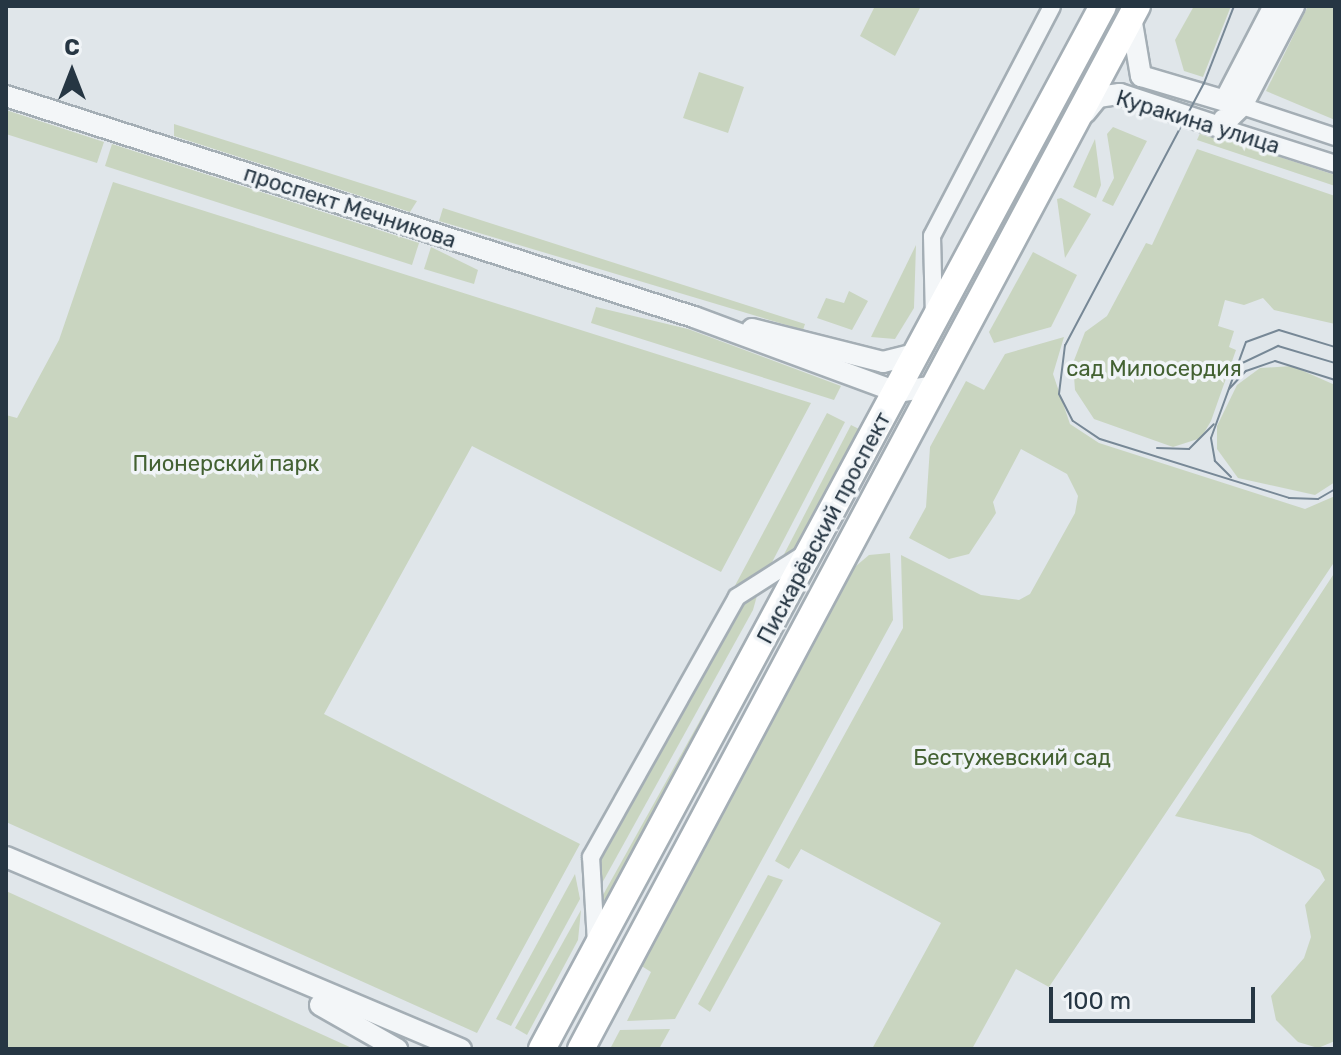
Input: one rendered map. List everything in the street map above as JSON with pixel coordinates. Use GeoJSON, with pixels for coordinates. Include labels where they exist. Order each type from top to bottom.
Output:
{"type":"FeatureCollection","features":[{"type":"Feature","properties":{"kind":"main road","name":"Пискарёвский проспект"},"geometry":{"type":"LineString","coordinates":[[542,1049],[1103,6]]}},
{"type":"Feature","properties":{"kind":"main road","name":"Пискарёвский проспект"},"geometry":{"type":"LineString","coordinates":[[581,1049],[1134,12]]}},
{"type":"Feature","properties":{"kind":"street"},"geometry":{"type":"LineString","coordinates":[[934,323],[932,236],[1052,6]]}},
{"type":"Feature","properties":{"kind":"street"},"geometry":{"type":"LineString","coordinates":[[1234,103],[1274,6]]}},
{"type":"Feature","properties":{"kind":"street"},"geometry":{"type":"LineString","coordinates":[[1220,127],[1294,6]]}},
{"type":"Feature","properties":{"kind":"street","name":"Куракина улица"},"geometry":{"type":"LineString","coordinates":[[1134,12],[1141,76],[1335,137]]}},
{"type":"Feature","properties":{"kind":"street","name":"Куракина улица"},"geometry":{"type":"LineString","coordinates":[[1073,128],[1110,93],[1335,164]]}},
{"type":"Feature","properties":{"kind":"street","name":"проспект Мечникова"},"geometry":{"type":"LineString","coordinates":[[6,96],[694,317],[897,392],[935,386]]}},
{"type":"Feature","properties":{"kind":"street","name":"проспект Мечникова"},"geometry":{"type":"LineString","coordinates":[[694,317],[883,362],[918,353]]}},
{"type":"Feature","properties":{"kind":"street"},"geometry":{"type":"LineString","coordinates":[[596,949],[591,857],[737,597],[815,545]]}},
{"type":"Feature","properties":{"kind":"street"},"geometry":{"type":"LineString","coordinates":[[6,857],[233,959],[461,1049]]}},
{"type":"Feature","properties":{"kind":"street"},"geometry":{"type":"LineString","coordinates":[[233,959],[397,1049]]}},
{"type":"Feature","properties":{"kind":"green space"},"geometry":{"type":"Polygon","coordinates":[[[875,6],[921,6],[895,56],[860,36],[875,6]]]}},
{"type":"Feature","properties":{"kind":"green space"},"geometry":{"type":"Polygon","coordinates":[[[1194,6],[1231,6],[1203,77],[1184,71],[1175,40],[1194,6]]]}},
{"type":"Feature","properties":{"kind":"green space"},"geometry":{"type":"Polygon","coordinates":[[[1308,6],[1335,6],[1335,120],[1266,91],[1308,6]]]}},
{"type":"Feature","properties":{"kind":"green space"},"geometry":{"type":"Polygon","coordinates":[[[699,72],[744,87],[728,133],[683,118],[699,72]]]}},
{"type":"Feature","properties":{"kind":"green space"},"geometry":{"type":"Polygon","coordinates":[[[6,110],[104,142],[97,163],[6,134],[6,110]]]}},
{"type":"Feature","properties":{"kind":"green space"},"geometry":{"type":"Polygon","coordinates":[[[174,124],[417,201],[410,212],[174,136],[174,124]]]}},
{"type":"Feature","properties":{"kind":"green space"},"geometry":{"type":"Polygon","coordinates":[[[1113,127],[1147,141],[1113,206],[1102,201],[1114,178],[1107,134],[1113,127]]]}},
{"type":"Feature","properties":{"kind":"green space"},"geometry":{"type":"Polygon","coordinates":[[[1201,131],[1335,175],[1335,186],[1197,140],[1201,131]]]}},
{"type":"Feature","properties":{"kind":"green space"},"geometry":{"type":"Polygon","coordinates":[[[1095,139],[1101,185],[1096,198],[1073,187],[1095,139]]]}},
{"type":"Feature","properties":{"kind":"green space"},"geometry":{"type":"Polygon","coordinates":[[[112,144],[419,243],[412,265],[105,166],[112,144]]]}},
{"type":"Feature","properties":{"kind":"green space","name":"сад Милосердия"},"geometry":{"type":"Polygon","coordinates":[[[1197,149],[1335,196],[1335,324],[1274,310],[1263,298],[1244,305],[1225,300],[1218,326],[1234,331],[1229,347],[1236,350],[1211,421],[1201,438],[1173,447],[1094,419],[1075,390],[1073,363],[1085,332],[1107,316],[1146,243],[1152,245],[1197,149]]]}},
{"type":"Feature","properties":{"kind":"green space","name":"Пионерский парк"},"geometry":{"type":"Polygon","coordinates":[[[113,182],[811,403],[721,572],[472,446],[324,714],[580,844],[477,1033],[6,822],[6,415],[17,418],[59,340],[113,182]]]}},
{"type":"Feature","properties":{"kind":"green space"},"geometry":{"type":"Polygon","coordinates":[[[1061,198],[1091,214],[1065,258],[1057,199],[1061,198]]]}},
{"type":"Feature","properties":{"kind":"green space"},"geometry":{"type":"Polygon","coordinates":[[[443,208],[805,324],[803,330],[439,221],[443,208]]]}},
{"type":"Feature","properties":{"kind":"green space"},"geometry":{"type":"Polygon","coordinates":[[[916,245],[914,308],[895,339],[871,337],[916,245]]]}},
{"type":"Feature","properties":{"kind":"green space"},"geometry":{"type":"Polygon","coordinates":[[[431,247],[478,270],[474,284],[424,269],[431,247]]]}},
{"type":"Feature","properties":{"kind":"green space"},"geometry":{"type":"Polygon","coordinates":[[[1033,252],[1077,275],[1051,327],[994,343],[989,332],[1033,252]]]}},
{"type":"Feature","properties":{"kind":"green space"},"geometry":{"type":"Polygon","coordinates":[[[849,291],[868,301],[852,330],[817,318],[826,298],[844,303],[849,291]]]}},
{"type":"Feature","properties":{"kind":"green space"},"geometry":{"type":"Polygon","coordinates":[[[596,307],[688,329],[841,386],[834,400],[591,323],[596,307]]]}},
{"type":"Feature","properties":{"kind":"green space","name":"Бестужевский сад"},"geometry":{"type":"Polygon","coordinates":[[[1064,337],[1053,374],[1070,424],[1099,443],[1305,509],[1335,496],[1335,561],[1049,987],[1016,969],[972,1049],[872,1049],[941,923],[801,849],[789,869],[775,861],[903,628],[901,555],[981,595],[1019,600],[1030,594],[1075,513],[1078,496],[1067,474],[1021,449],[993,502],[996,513],[969,554],[949,559],[909,538],[926,507],[930,447],[966,381],[984,390],[1005,354],[1064,337]]]}},
{"type":"Feature","properties":{"kind":"green space","name":"сад Милосердия"},"geometry":{"type":"Polygon","coordinates":[[[1292,366],[1335,385],[1335,482],[1315,495],[1238,478],[1217,449],[1217,426],[1237,385],[1260,368],[1292,366]]]}},
{"type":"Feature","properties":{"kind":"green space"},"geometry":{"type":"Polygon","coordinates":[[[827,413],[845,422],[768,570],[730,595],[827,413]]]}},
{"type":"Feature","properties":{"kind":"green space"},"geometry":{"type":"Polygon","coordinates":[[[851,425],[859,429],[799,544],[779,564],[851,425]]]}},
{"type":"Feature","properties":{"kind":"green space"},"geometry":{"type":"Polygon","coordinates":[[[890,553],[893,620],[675,1019],[627,1021],[651,972],[640,965],[850,571],[869,555],[890,553]]]}},
{"type":"Feature","properties":{"kind":"green space"},"geometry":{"type":"Polygon","coordinates":[[[1335,572],[1335,1041],[1318,1048],[1298,1042],[1276,1020],[1271,996],[1304,958],[1311,937],[1305,905],[1325,880],[1320,870],[1250,834],[1175,816],[1335,572]]]}},
{"type":"Feature","properties":{"kind":"green space"},"geometry":{"type":"Polygon","coordinates":[[[776,584],[765,618],[603,905],[603,895],[776,584]]]}},
{"type":"Feature","properties":{"kind":"green space"},"geometry":{"type":"Polygon","coordinates":[[[758,592],[753,610],[601,885],[598,857],[743,602],[758,592]]]}},
{"type":"Feature","properties":{"kind":"green space"},"geometry":{"type":"Polygon","coordinates":[[[575,874],[580,899],[511,1026],[496,1019],[575,874]]]}},
{"type":"Feature","properties":{"kind":"green space"},"geometry":{"type":"Polygon","coordinates":[[[768,875],[783,880],[710,1012],[698,1004],[768,875]]]}},
{"type":"Feature","properties":{"kind":"green space"},"geometry":{"type":"Polygon","coordinates":[[[6,891],[354,1049],[6,1049],[6,891]]]}},
{"type":"Feature","properties":{"kind":"green space"},"geometry":{"type":"Polygon","coordinates":[[[581,910],[578,940],[527,1035],[515,1028],[581,910]]]}},
{"type":"Feature","properties":{"kind":"green space"},"geometry":{"type":"Polygon","coordinates":[[[670,1029],[659,1049],[610,1049],[620,1030],[670,1029]]]}},
{"type":"Feature","properties":{"kind":"tram line"},"geometry":{"type":"LineString","coordinates":[[1234,6],[1204,83],[1065,345],[1059,394],[1073,421],[1100,439],[1289,498],[1318,499],[1335,489]]}},
{"type":"Feature","properties":{"kind":"tram line"},"geometry":{"type":"LineString","coordinates":[[1231,477],[1215,461],[1211,438],[1246,342],[1279,330],[1335,347]]}},
{"type":"Feature","properties":{"kind":"tram line"},"geometry":{"type":"LineString","coordinates":[[1236,366],[1278,346],[1335,363]]}},
{"type":"Feature","properties":{"kind":"tram line"},"geometry":{"type":"LineString","coordinates":[[1229,389],[1246,371],[1275,361],[1335,380]]}},
{"type":"Feature","properties":{"kind":"tram line"},"geometry":{"type":"LineString","coordinates":[[1157,448],[1189,449],[1214,424]]}}]}
